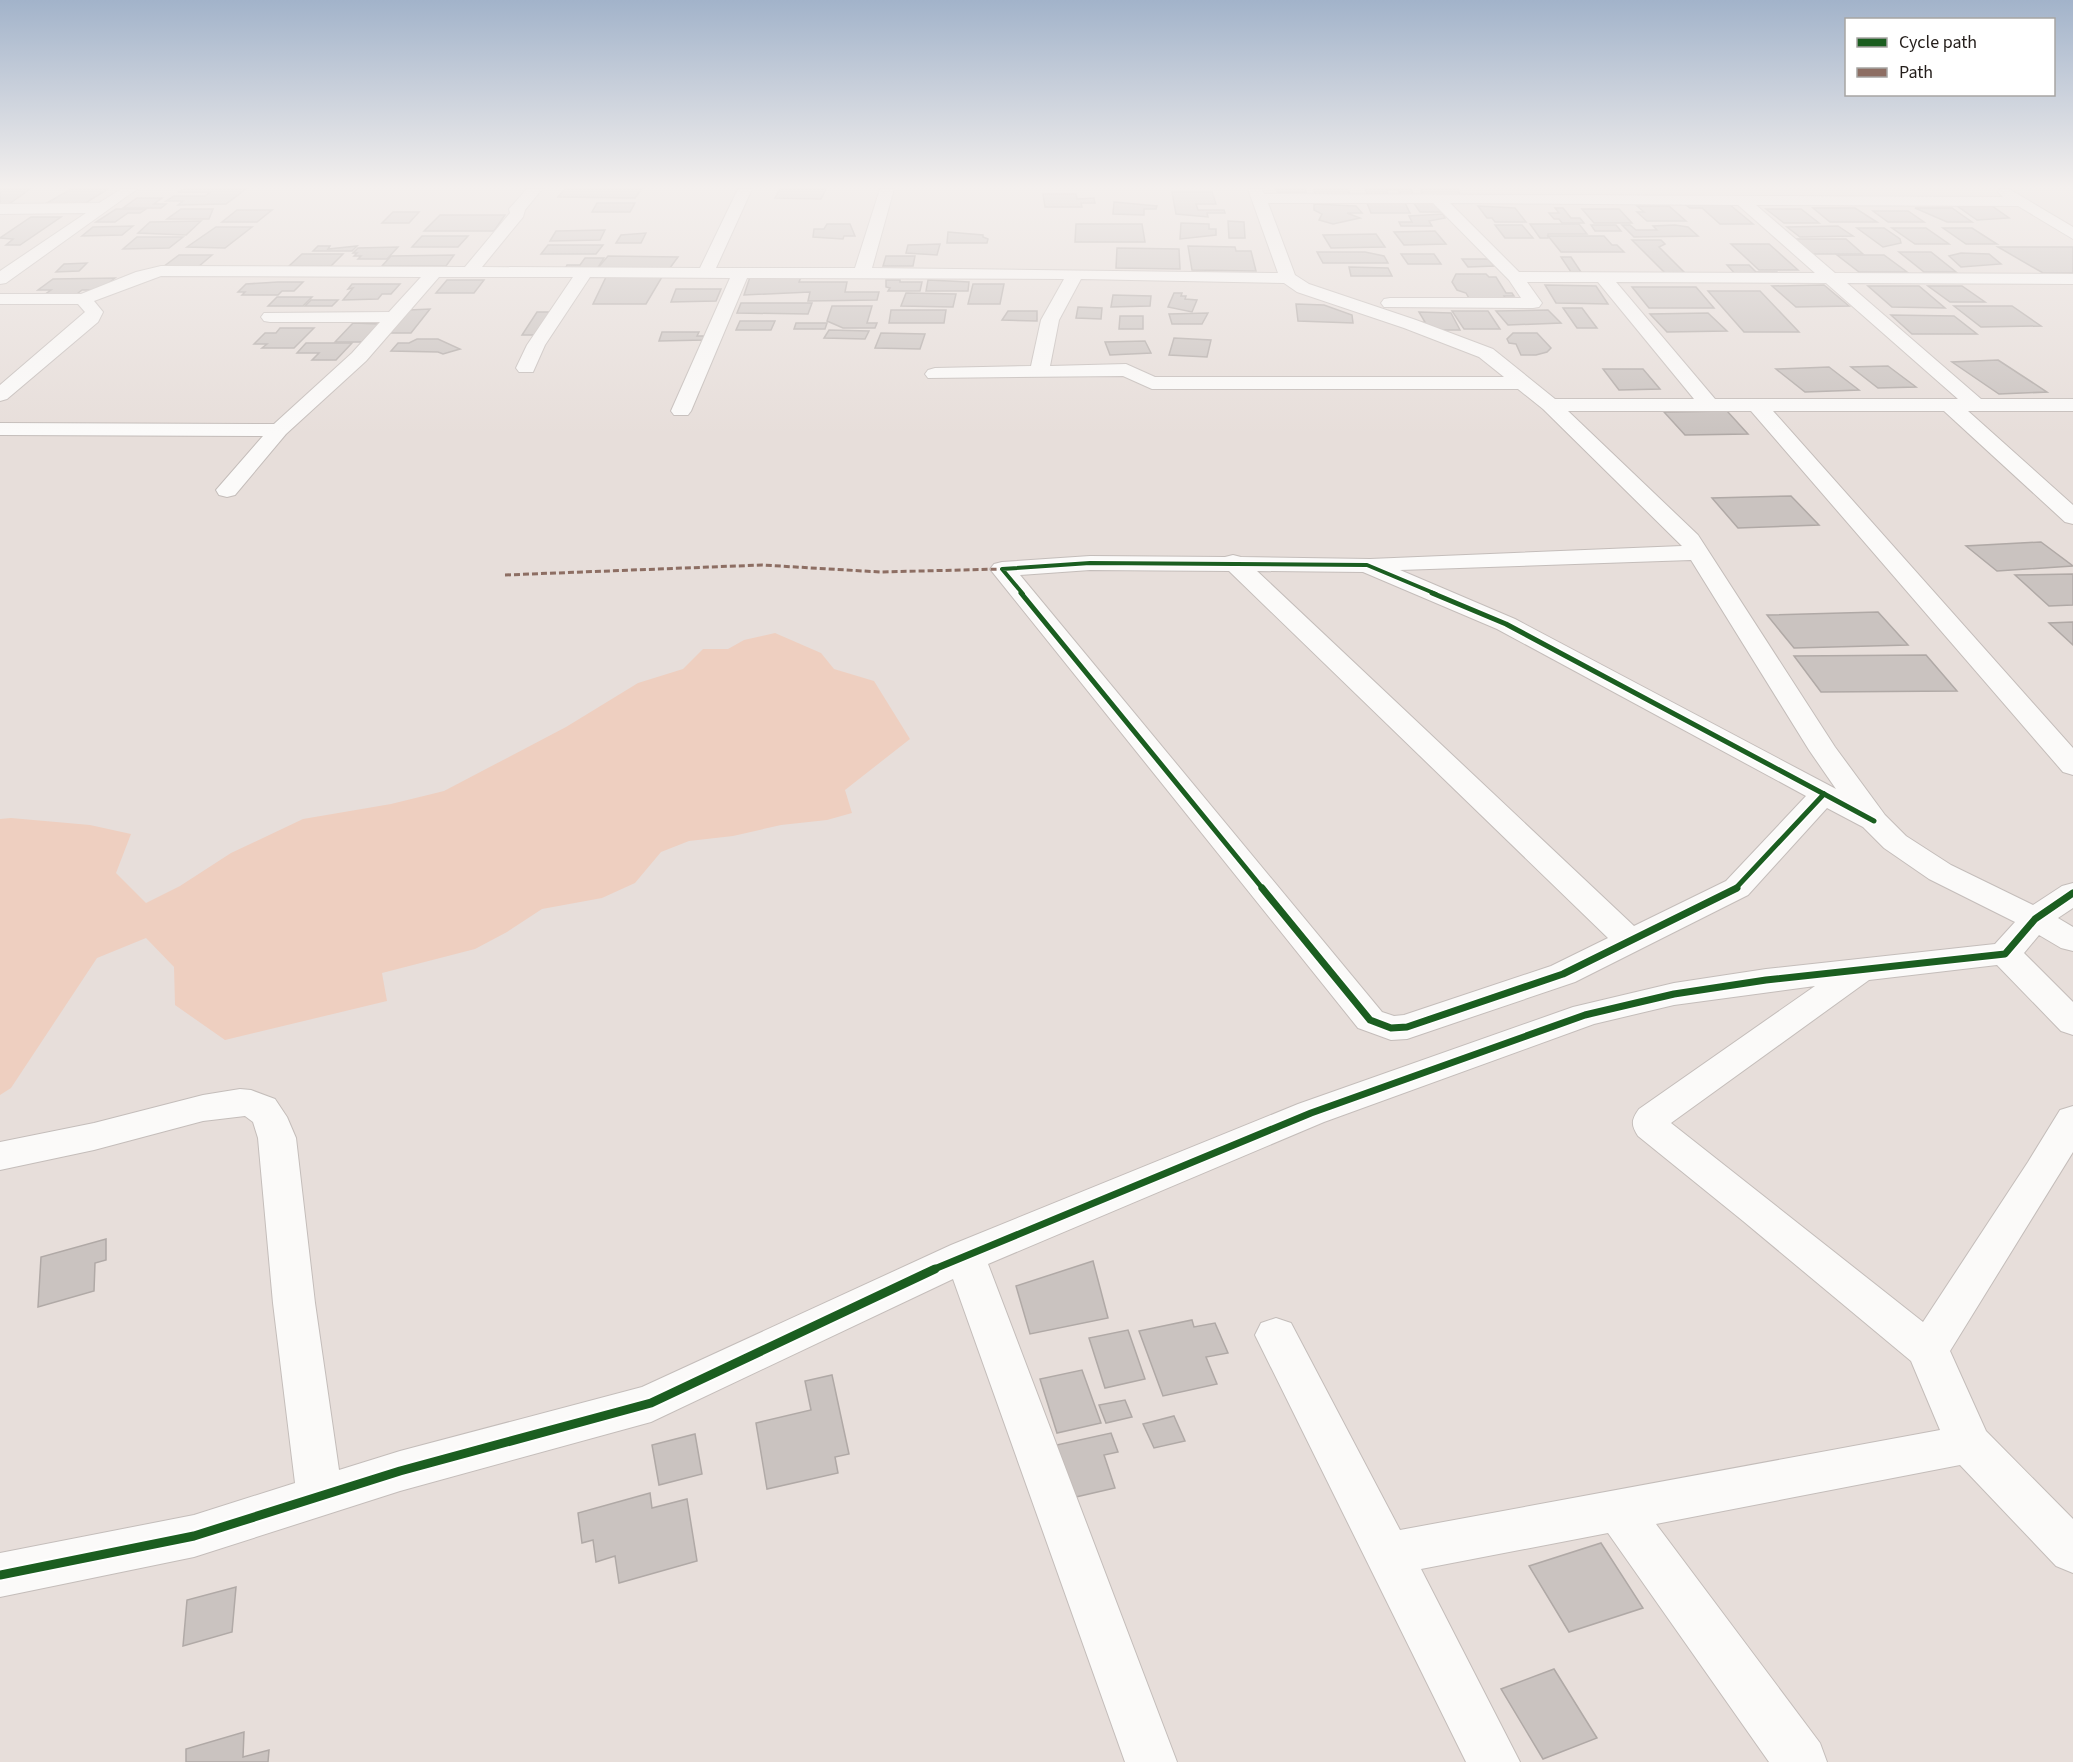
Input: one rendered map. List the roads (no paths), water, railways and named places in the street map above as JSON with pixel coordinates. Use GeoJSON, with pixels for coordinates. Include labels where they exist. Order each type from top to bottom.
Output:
{"type":"FeatureCollection","features":[{"type":"Feature","properties":{"kind":"street"},"geometry":{"type":"LineString","coordinates":[[0,299],[83,299],[160,271]]}},
{"type":"Feature","properties":{"kind":"street"},"geometry":{"type":"LineString","coordinates":[[223,271],[462,271]]}},
{"type":"Feature","properties":{"kind":"street"},"geometry":{"type":"LineString","coordinates":[[526,368],[536,345],[586,271]]}},
{"type":"Feature","properties":{"kind":"street"},"geometry":{"type":"LineString","coordinates":[[613,271],[1075,274],[1288,278],[1303,288],[1410,324],[1486,353],[1550,405],[1690,540],[1823,750],[1874,821],[1895,842],[1940,872],[2035,919],[2073,941]]}},
{"type":"Feature","properties":{"kind":"street"},"geometry":{"type":"LineString","coordinates":[[1285,271],[1288,278]]}},
{"type":"Feature","properties":{"kind":"street"},"geometry":{"type":"LineString","coordinates":[[1390,303],[1533,303],[1509,271]]}},
{"type":"Feature","properties":{"kind":"street"},"geometry":{"type":"LineString","coordinates":[[1821,271],[1975,404]]}},
{"type":"Feature","properties":{"kind":"street"},"geometry":{"type":"LineString","coordinates":[[227,490],[279,430],[358,357],[434,272]]}},
{"type":"Feature","properties":{"kind":"street"},"geometry":{"type":"LineString","coordinates":[[681,411],[741,272]]}},
{"type":"Feature","properties":{"kind":"street"},"geometry":{"type":"LineString","coordinates":[[1040,370],[1050,320],[1075,274]]}},
{"type":"Feature","properties":{"kind":"street"},"geometry":{"type":"LineString","coordinates":[[1515,277],[2073,279]]}},
{"type":"Feature","properties":{"kind":"street"},"geometry":{"type":"LineString","coordinates":[[1602,277],[1709,405]]}},
{"type":"Feature","properties":{"kind":"street"},"geometry":{"type":"LineString","coordinates":[[0,395],[92,318],[94,312],[83,299]]}},
{"type":"Feature","properties":{"kind":"street"},"geometry":{"type":"LineString","coordinates":[[270,317],[395,316]]}},
{"type":"Feature","properties":{"kind":"street"},"geometry":{"type":"LineString","coordinates":[[935,374],[1040,370],[1129,371],[1152,383],[1523,383]]}},
{"type":"Feature","properties":{"kind":"street"},"geometry":{"type":"LineString","coordinates":[[1948,404],[2073,517]]}},
{"type":"Feature","properties":{"kind":"street"},"geometry":{"type":"LineString","coordinates":[[1550,405],[2073,405]]}},
{"type":"Feature","properties":{"kind":"street"},"geometry":{"type":"LineString","coordinates":[[1757,405],[2073,766]]}},
{"type":"Feature","properties":{"kind":"street"},"geometry":{"type":"LineString","coordinates":[[0,429],[279,430]]}},
{"type":"Feature","properties":{"kind":"street"},"geometry":{"type":"LineString","coordinates":[[1698,553],[1367,565],[1233,562],[1090,563],[1002,569],[1370,1020],[1391,1028],[1407,1027],[1563,974],[1737,888],[1824,794]]}},
{"type":"Feature","properties":{"kind":"street"},"geometry":{"type":"LineString","coordinates":[[1233,562],[1630,941]]}},
{"type":"Feature","properties":{"kind":"street"},"geometry":{"type":"LineString","coordinates":[[1367,565],[1506,624],[1874,821]]}},
{"type":"Feature","properties":{"kind":"street"},"geometry":{"type":"LineString","coordinates":[[0,1575],[194,1536],[400,1471],[651,1403],[965,1256],[1311,1113],[1585,1016],[1674,994],[1766,980],[2005,954],[2035,919],[2073,893]]}},
{"type":"Feature","properties":{"kind":"street"},"geometry":{"type":"LineString","coordinates":[[2005,954],[2073,1023]]}},
{"type":"Feature","properties":{"kind":"street"},"geometry":{"type":"LineString","coordinates":[[1857,971],[1652,1118],[1651,1127],[1757,1210],[1928,1350],[1969,1444],[2073,1551]]}},
{"type":"Feature","properties":{"kind":"street"},"geometry":{"type":"LineString","coordinates":[[0,1156],[105,1134],[226,1104],[249,1102],[259,1106],[269,1115],[277,1138],[294,1303],[320,1497]]}},
{"type":"Feature","properties":{"kind":"street"},"geometry":{"type":"LineString","coordinates":[[1928,1350],[2042,1172],[2073,1119]]}},
{"type":"Feature","properties":{"kind":"street"},"geometry":{"type":"LineString","coordinates":[[965,1256],[1151,1762]]}},
{"type":"Feature","properties":{"kind":"street"},"geometry":{"type":"LineString","coordinates":[[1276,1335],[1494,1762]]}},
{"type":"Feature","properties":{"kind":"street"},"geometry":{"type":"LineString","coordinates":[[1388,1554],[1969,1444]]}},
{"type":"Feature","properties":{"kind":"street"},"geometry":{"type":"LineString","coordinates":[[1618,1510],[1801,1762]]}}]}
